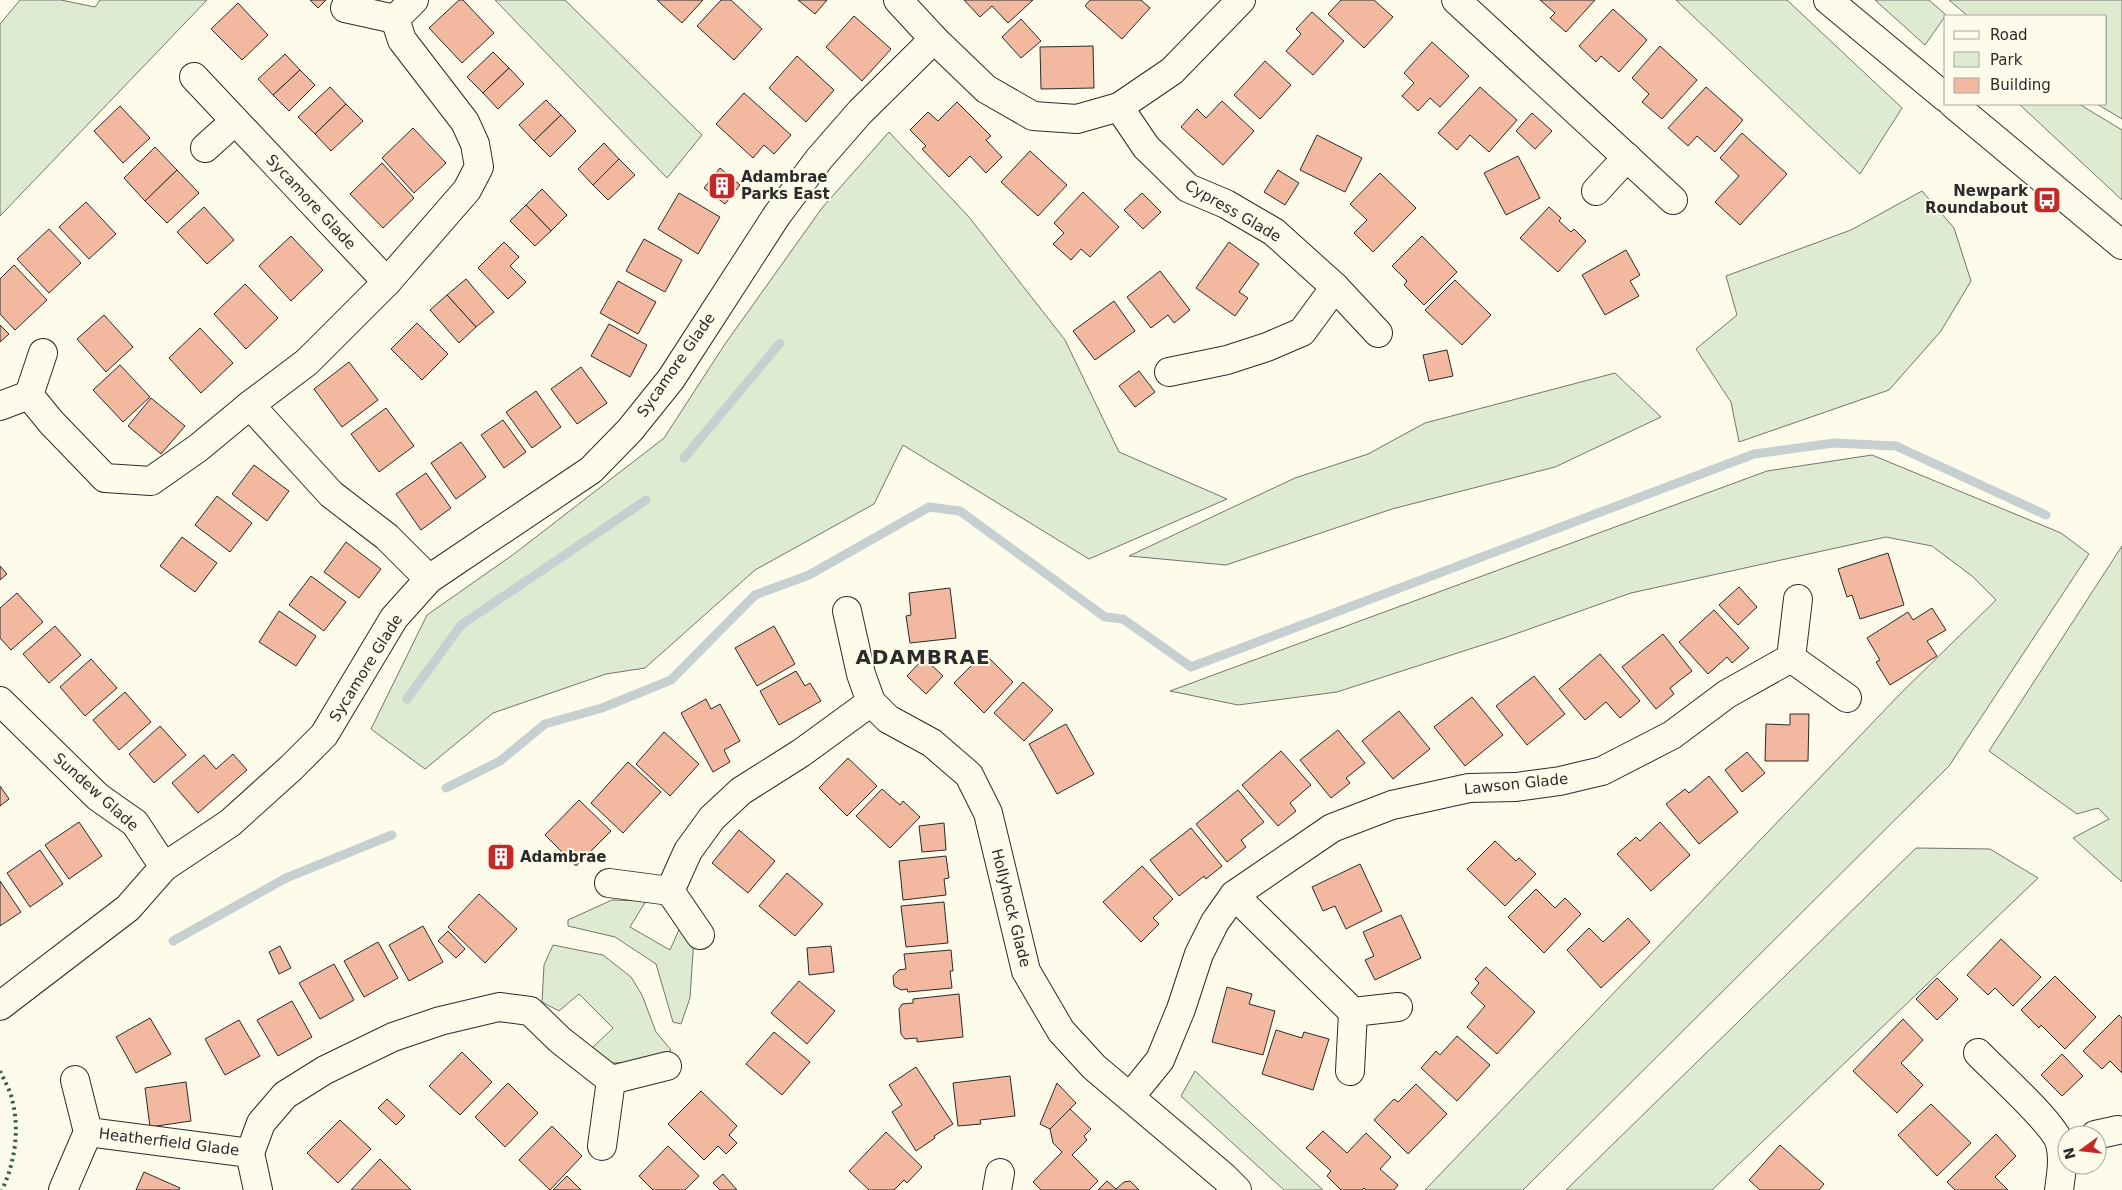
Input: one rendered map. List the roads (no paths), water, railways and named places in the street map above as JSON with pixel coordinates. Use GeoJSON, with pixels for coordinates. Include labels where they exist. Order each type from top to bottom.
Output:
{"type":"FeatureCollection","features":[{"type":"Feature","properties":{"kind":"street"},"geometry":{"type":"LineString","coordinates":[[898,0],[934,39],[986,89],[1034,116],[1077,119],[1119,106],[1172,71],[1241,0]]}},
{"type":"Feature","properties":{"kind":"street"},"geometry":{"type":"LineString","coordinates":[[1456,0],[1673,200]]}},
{"type":"Feature","properties":{"kind":"street"},"geometry":{"type":"LineString","coordinates":[[1828,0],[1944,96]]}},
{"type":"Feature","properties":{"kind":"street"},"geometry":{"type":"LineString","coordinates":[[29,395],[51,422],[105,478],[152,481],[198,448],[250,405],[307,362],[387,282],[467,190],[479,167],[475,144],[465,122],[402,40],[405,9],[345,8]]}},
{"type":"Feature","properties":{"kind":"street","name":"Sycamore Glade"},"geometry":{"type":"LineString","coordinates":[[164,868],[230,823],[324,735],[394,618],[428,579],[591,470],[630,430],[670,378],[777,215],[819,158],[860,112],[934,39]]}},
{"type":"Feature","properties":{"kind":"street","name":"Sycamore Glade"},"geometry":{"type":"LineString","coordinates":[[194,76],[387,282]]}},
{"type":"Feature","properties":{"kind":"street"},"geometry":{"type":"LineString","coordinates":[[1954,105],[2122,245]]}},
{"type":"Feature","properties":{"kind":"street","name":"Cypress Glade"},"geometry":{"type":"LineString","coordinates":[[1119,106],[1146,147],[1188,188],[1226,204],[1274,232],[1335,287],[1378,334]]}},
{"type":"Feature","properties":{"kind":"street"},"geometry":{"type":"LineString","coordinates":[[205,148],[235,121]]}},
{"type":"Feature","properties":{"kind":"street"},"geometry":{"type":"LineString","coordinates":[[1596,191],[1627,156]]}},
{"type":"Feature","properties":{"kind":"street"},"geometry":{"type":"LineString","coordinates":[[1169,372],[1228,360],[1267,347],[1302,332],[1335,287]]}},
{"type":"Feature","properties":{"kind":"street"},"geometry":{"type":"LineString","coordinates":[[29,395],[43,353]]}},
{"type":"Feature","properties":{"kind":"street"},"geometry":{"type":"LineString","coordinates":[[0,406],[29,395]]}},
{"type":"Feature","properties":{"kind":"street"},"geometry":{"type":"LineString","coordinates":[[250,405],[331,494],[386,538],[428,579]]}},
{"type":"Feature","properties":{"kind":"street"},"geometry":{"type":"LineString","coordinates":[[1798,599],[1791,658],[1847,698]]}},
{"type":"Feature","properties":{"kind":"street","name":"Hollyhock Glade"},"geometry":{"type":"LineString","coordinates":[[847,611],[861,674],[871,702],[888,718],[932,743],[969,775],[988,813],[1026,972],[1061,1031],[1094,1067],[1130,1097],[1225,1186]]}},
{"type":"Feature","properties":{"kind":"street","name":"Lawson Glade"},"geometry":{"type":"LineString","coordinates":[[1130,1097],[1160,1060],[1181,1009],[1199,954],[1215,922],[1234,895],[1332,828],[1392,805],[1469,788],[1516,787],[1560,781],[1602,771],[1672,735],[1727,694],[1791,658]]}},
{"type":"Feature","properties":{"kind":"street","name":"Sundew Glade"},"geometry":{"type":"LineString","coordinates":[[0,701],[98,797],[135,823],[164,868]]}},
{"type":"Feature","properties":{"kind":"street"},"geometry":{"type":"LineString","coordinates":[[670,891],[688,851],[712,818],[741,791],[801,753],[871,702]]}},
{"type":"Feature","properties":{"kind":"street"},"geometry":{"type":"LineString","coordinates":[[0,1006],[128,908],[164,868]]}},
{"type":"Feature","properties":{"kind":"street"},"geometry":{"type":"LineString","coordinates":[[609,883],[670,891],[700,935]]}},
{"type":"Feature","properties":{"kind":"street"},"geometry":{"type":"LineString","coordinates":[[1234,895],[1353,1012],[1350,1071]]}},
{"type":"Feature","properties":{"kind":"street","name":"Heatherfield Glade"},"geometry":{"type":"LineString","coordinates":[[258,1190],[250,1153],[261,1123],[285,1095],[325,1070],[393,1037],[440,1021],[499,1007],[530,1011],[560,1040],[611,1080]]}},
{"type":"Feature","properties":{"kind":"street"},"geometry":{"type":"LineString","coordinates":[[1353,1012],[1398,1007]]}},
{"type":"Feature","properties":{"kind":"street"},"geometry":{"type":"LineString","coordinates":[[1978,1054],[2057,1135]]}},
{"type":"Feature","properties":{"kind":"street"},"geometry":{"type":"LineString","coordinates":[[602,1146],[611,1080],[667,1066]]}},
{"type":"Feature","properties":{"kind":"street","name":"Heatherfield Glade"},"geometry":{"type":"LineString","coordinates":[[63,1190],[88,1132],[75,1080]]}},
{"type":"Feature","properties":{"kind":"street","name":"Heatherfield Glade"},"geometry":{"type":"LineString","coordinates":[[88,1132],[250,1153]]}},
{"type":"Feature","properties":{"kind":"street"},"geometry":{"type":"LineString","coordinates":[[2059,1190],[2061,1175]]}},
{"type":"Feature","properties":{"kind":"waterway"},"geometry":{"type":"LineString","coordinates":[[684,458],[780,343]]}},
{"type":"Feature","properties":{"kind":"waterway"},"geometry":{"type":"LineString","coordinates":[[446,788],[500,761],[545,724],[602,708],[671,680],[755,595],[809,575],[929,507],[960,511],[1105,617],[1123,619],[1191,667],[1754,454],[1834,443],[1896,446],[2046,515]]}},
{"type":"Feature","properties":{"kind":"waterway"},"geometry":{"type":"LineString","coordinates":[[407,699],[461,625],[646,500]]}},
{"type":"Feature","properties":{"kind":"waterway"},"geometry":{"type":"LineString","coordinates":[[173,941],[286,878],[392,835]]}},
{"type":"Feature","properties":{"kind":"place","name":"Adambrae Parks East"},"geometry":{"type":"Point","coordinates":[722,186]}},
{"type":"Feature","properties":{"kind":"place","name":"Newpark Roundabout"},"geometry":{"type":"Point","coordinates":[2047,200]}},
{"type":"Feature","properties":{"kind":"place","name":"Adambrae"},"geometry":{"type":"Point","coordinates":[501,857]}},
{"type":"Feature","properties":{"kind":"district","name":"ADAMBRAE"},"geometry":{"type":"Point","coordinates":[923,657]}}]}
